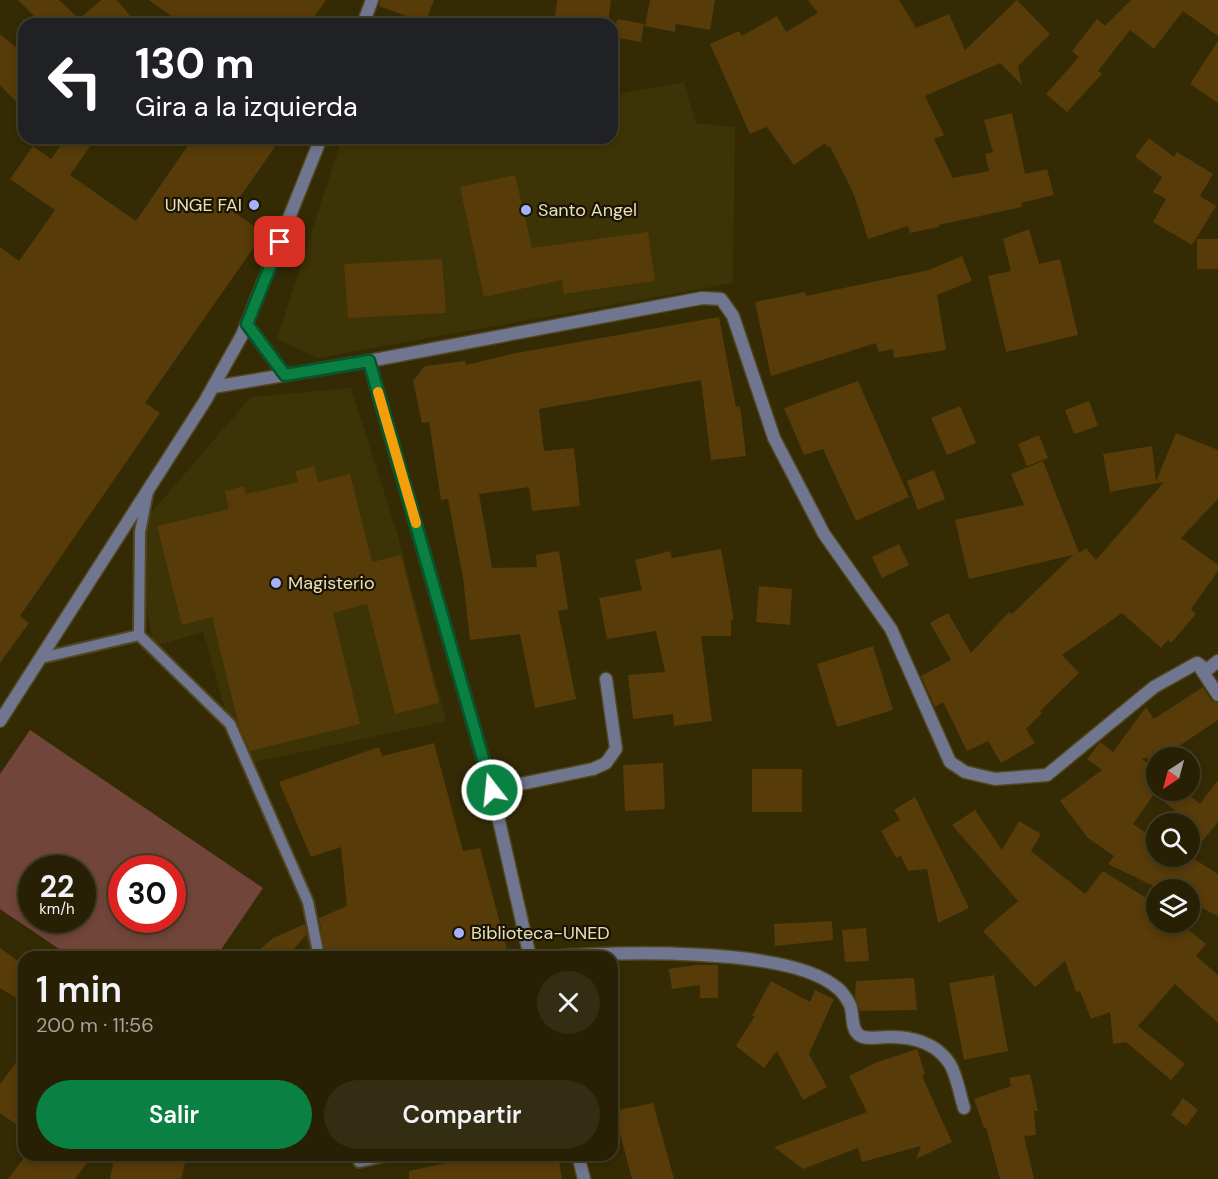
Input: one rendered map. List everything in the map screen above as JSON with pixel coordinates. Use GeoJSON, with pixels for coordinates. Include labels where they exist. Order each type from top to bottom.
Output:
{"type":"FeatureCollection","features":[{"type":"Feature","properties":{"kind":"street"},"geometry":{"type":"LineString","coordinates":[[365,18],[372,0]]}},
{"type":"Feature","properties":{"kind":"street"},"geometry":{"type":"LineString","coordinates":[[0,721],[213,387],[247,324],[319,144]]}},
{"type":"Feature","properties":{"kind":"street"},"geometry":{"type":"LineString","coordinates":[[213,387],[369,361],[702,298],[721,299],[733,316],[779,447],[824,534],[891,628],[950,762],[965,772],[995,779],[1047,775],[1154,687],[1197,663]]}},
{"type":"Feature","properties":{"kind":"street"},"geometry":{"type":"LineString","coordinates":[[247,324],[285,375]]}},
{"type":"Feature","properties":{"kind":"street"},"geometry":{"type":"LineString","coordinates":[[369,361],[492,790],[529,951]]}},
{"type":"Feature","properties":{"kind":"street"},"geometry":{"type":"LineString","coordinates":[[1197,663],[1207,670],[1218,660]]}},
{"type":"Feature","properties":{"kind":"street"},"geometry":{"type":"LineString","coordinates":[[1197,663],[1218,695]]}},
{"type":"Feature","properties":{"kind":"street"},"geometry":{"type":"LineString","coordinates":[[492,790],[574,774],[606,763],[616,749],[606,679]]}},
{"type":"Feature","properties":{"kind":"street"},"geometry":{"type":"LineString","coordinates":[[618,952],[754,959],[807,972],[836,987],[850,1004],[854,1029],[859,1035],[867,1038],[904,1036],[927,1043],[950,1064],[964,1108]]}},
{"type":"Feature","properties":{"kind":"street"},"geometry":{"type":"LineString","coordinates":[[580,1161],[584,1179]]}},
{"type":"Feature","properties":{"kind":"lane"},"geometry":{"type":"LineString","coordinates":[[149,488],[140,532],[139,635],[230,724],[308,902],[318,951]]}},
{"type":"Feature","properties":{"kind":"lane"},"geometry":{"type":"LineString","coordinates":[[40,658],[139,635]]}},
{"type":"Feature","properties":{"kind":"shaded area","name":"Santo Angel"},"geometry":{"type":"Polygon","coordinates":[[[684,82],[696,123],[735,127],[733,283],[318,358],[277,339],[340,144],[618,144],[618,94],[684,82]]]}},
{"type":"Feature","properties":{"kind":"shaded area","name":"Magisterio"},"geometry":{"type":"Polygon","coordinates":[[[351,388],[397,533],[446,721],[241,765],[203,632],[154,646],[132,535],[251,397],[351,388]]]}},
{"type":"Feature","properties":{"kind":"shaded area"},"geometry":{"type":"Polygon","coordinates":[[[30,730],[263,888],[220,951],[62,951],[36,933],[96,933],[96,855],[18,855],[18,921],[0,909],[0,774],[30,730]]]}},
{"type":"Feature","properties":{"kind":"building"},"geometry":{"type":"Polygon","coordinates":[[[18,0],[59,0],[78,18],[36,18],[18,0]]]}},
{"type":"Feature","properties":{"kind":"building"},"geometry":{"type":"Polygon","coordinates":[[[101,0],[117,0],[132,18],[80,18],[101,0]]]}},
{"type":"Feature","properties":{"kind":"building"},"geometry":{"type":"Polygon","coordinates":[[[149,0],[326,0],[313,18],[174,18],[149,0]]]}},
{"type":"Feature","properties":{"kind":"building"},"geometry":{"type":"Polygon","coordinates":[[[380,0],[434,0],[427,18],[411,18],[379,6],[380,0]]]}},
{"type":"Feature","properties":{"kind":"building"},"geometry":{"type":"Polygon","coordinates":[[[557,0],[611,0],[609,18],[555,18],[557,0]]]}},
{"type":"Feature","properties":{"kind":"building"},"geometry":{"type":"Polygon","coordinates":[[[650,0],[715,0],[710,30],[676,24],[675,32],[645,26],[650,0]]]}},
{"type":"Feature","properties":{"kind":"building"},"geometry":{"type":"Polygon","coordinates":[[[808,0],[899,0],[916,28],[949,14],[965,50],[1017,0],[1050,34],[1018,66],[1022,85],[1000,63],[925,96],[944,135],[934,139],[953,178],[989,171],[985,154],[993,152],[984,120],[1012,113],[1025,174],[1047,169],[1054,195],[1021,203],[1022,207],[939,225],[939,227],[910,233],[908,226],[868,239],[854,195],[830,146],[827,147],[825,143],[794,165],[767,127],[750,134],[710,44],[739,31],[742,36],[777,16],[786,32],[818,13],[808,0]]]}},
{"type":"Feature","properties":{"kind":"building"},"geometry":{"type":"Polygon","coordinates":[[[1131,0],[1218,0],[1218,36],[1183,11],[1154,49],[1130,30],[1098,71],[1102,74],[1067,112],[1046,94],[1079,57],[1072,51],[1097,19],[1105,26],[1131,0]]]}},
{"type":"Feature","properties":{"kind":"building"},"geometry":{"type":"Polygon","coordinates":[[[618,19],[644,24],[641,42],[618,38],[618,19]]]}},
{"type":"Feature","properties":{"kind":"building"},"geometry":{"type":"Polygon","coordinates":[[[0,34],[18,49],[18,104],[0,85],[0,34]]]}},
{"type":"Feature","properties":{"kind":"building"},"geometry":{"type":"Polygon","coordinates":[[[1218,41],[1218,103],[1190,84],[1218,41]]]}},
{"type":"Feature","properties":{"kind":"building"},"geometry":{"type":"Polygon","coordinates":[[[1149,138],[1174,157],[1177,152],[1213,174],[1200,196],[1216,206],[1192,245],[1153,222],[1166,199],[1153,192],[1162,177],[1135,157],[1149,138]]]}},
{"type":"Feature","properties":{"kind":"building"},"geometry":{"type":"Polygon","coordinates":[[[62,144],[92,144],[70,175],[136,221],[189,144],[277,144],[231,210],[264,233],[145,403],[160,413],[20,616],[29,623],[0,663],[0,247],[19,261],[55,210],[10,179],[33,146],[51,159],[62,144]]]}},
{"type":"Feature","properties":{"kind":"building"},"geometry":{"type":"Polygon","coordinates":[[[515,175],[532,248],[648,232],[655,281],[564,294],[562,280],[484,297],[460,187],[515,175]]]}},
{"type":"Feature","properties":{"kind":"building"},"geometry":{"type":"Polygon","coordinates":[[[1029,229],[1039,264],[1060,259],[1078,335],[1006,352],[988,276],[1011,271],[1003,239],[1029,229]]]}},
{"type":"Feature","properties":{"kind":"building"},"geometry":{"type":"Polygon","coordinates":[[[1197,239],[1218,239],[1218,269],[1197,269],[1197,239]]]}},
{"type":"Feature","properties":{"kind":"building"},"geometry":{"type":"Polygon","coordinates":[[[962,256],[972,281],[937,295],[946,350],[894,358],[893,349],[879,352],[876,343],[771,376],[755,302],[805,292],[806,296],[929,270],[962,256]]]}},
{"type":"Feature","properties":{"kind":"building"},"geometry":{"type":"Polygon","coordinates":[[[442,259],[446,313],[348,318],[344,264],[442,259]]]}},
{"type":"Feature","properties":{"kind":"building"},"geometry":{"type":"Polygon","coordinates":[[[719,317],[736,407],[740,406],[746,456],[711,460],[701,380],[539,409],[544,451],[574,448],[580,506],[532,511],[529,487],[479,494],[492,568],[537,567],[536,555],[559,551],[568,609],[558,611],[576,699],[535,708],[520,634],[470,640],[463,578],[448,499],[441,500],[429,422],[422,423],[413,381],[425,366],[465,361],[466,365],[511,354],[719,317]]]}},
{"type":"Feature","properties":{"kind":"building"},"geometry":{"type":"Polygon","coordinates":[[[858,381],[909,497],[856,521],[823,449],[804,455],[784,408],[858,381]]]}},
{"type":"Feature","properties":{"kind":"building"},"geometry":{"type":"Polygon","coordinates":[[[1089,401],[1098,426],[1074,434],[1065,410],[1089,401]]]}},
{"type":"Feature","properties":{"kind":"building"},"geometry":{"type":"Polygon","coordinates":[[[960,406],[976,443],[947,455],[931,418],[960,406]]]}},
{"type":"Feature","properties":{"kind":"building"},"geometry":{"type":"Polygon","coordinates":[[[1176,433],[1218,450],[1218,499],[1181,538],[1218,565],[1218,571],[1191,609],[1196,614],[1171,643],[1168,640],[1161,648],[1122,613],[1062,655],[1079,673],[1040,711],[1042,713],[1026,729],[1035,743],[1001,763],[988,741],[967,751],[943,702],[935,707],[921,676],[951,660],[930,623],[948,613],[971,653],[1009,612],[1012,614],[1073,555],[969,579],[955,520],[1024,505],[1011,474],[1043,461],[1079,553],[1086,548],[1096,560],[1164,482],[1110,492],[1103,454],[1152,446],[1156,481],[1176,433]]]}},
{"type":"Feature","properties":{"kind":"building"},"geometry":{"type":"Polygon","coordinates":[[[1039,435],[1048,458],[1027,466],[1018,444],[1039,435]]]}},
{"type":"Feature","properties":{"kind":"building"},"geometry":{"type":"Polygon","coordinates":[[[314,466],[318,482],[350,474],[372,562],[401,555],[439,703],[395,714],[367,604],[333,613],[360,724],[250,751],[239,726],[212,617],[182,625],[157,526],[229,509],[225,491],[244,486],[246,494],[298,482],[295,471],[314,466]]]}},
{"type":"Feature","properties":{"kind":"building"},"geometry":{"type":"Polygon","coordinates":[[[934,470],[945,499],[918,510],[907,481],[934,470]]]}},
{"type":"Feature","properties":{"kind":"building"},"geometry":{"type":"Polygon","coordinates":[[[899,544],[909,565],[882,578],[872,557],[899,544]]]}},
{"type":"Feature","properties":{"kind":"building"},"geometry":{"type":"Polygon","coordinates":[[[721,549],[734,620],[731,619],[731,636],[701,636],[712,721],[674,726],[673,714],[633,719],[628,675],[665,672],[656,631],[607,639],[599,598],[642,590],[635,560],[670,551],[672,558],[721,549]]]}},
{"type":"Feature","properties":{"kind":"building"},"geometry":{"type":"Polygon","coordinates":[[[759,586],[792,589],[790,625],[756,622],[759,586]]]}},
{"type":"Feature","properties":{"kind":"building"},"geometry":{"type":"Polygon","coordinates":[[[873,646],[893,710],[837,727],[817,664],[873,646]]]}},
{"type":"Feature","properties":{"kind":"building"},"geometry":{"type":"Polygon","coordinates":[[[1203,687],[1211,700],[1218,703],[1218,720],[1178,747],[1146,747],[1146,758],[1141,758],[1146,762],[1146,801],[1149,801],[1133,824],[1146,833],[1146,867],[1200,867],[1200,863],[1218,874],[1218,916],[1200,907],[1200,879],[1146,879],[1146,882],[1108,864],[1114,856],[1088,838],[1060,801],[1102,770],[1087,759],[1100,742],[1113,752],[1146,707],[1154,719],[1203,687]]]}},
{"type":"Feature","properties":{"kind":"building"},"geometry":{"type":"Polygon","coordinates":[[[434,743],[463,851],[480,848],[507,951],[325,951],[319,918],[347,906],[341,847],[311,857],[279,782],[379,747],[382,756],[434,743]]]}},
{"type":"Feature","properties":{"kind":"building"},"geometry":{"type":"Polygon","coordinates":[[[663,763],[665,809],[625,811],[623,765],[663,763]]]}},
{"type":"Feature","properties":{"kind":"building"},"geometry":{"type":"Polygon","coordinates":[[[752,769],[802,769],[802,812],[752,812],[752,769]]]}},
{"type":"Feature","properties":{"kind":"building"},"geometry":{"type":"Polygon","coordinates":[[[1218,780],[1218,822],[1200,844],[1200,813],[1178,813],[1163,801],[1196,801],[1200,804],[1218,780]]]}},
{"type":"Feature","properties":{"kind":"building"},"geometry":{"type":"Polygon","coordinates":[[[915,797],[969,908],[938,923],[927,869],[908,871],[901,856],[896,858],[881,831],[900,820],[894,810],[915,797]]]}},
{"type":"Feature","properties":{"kind":"building"},"geometry":{"type":"Polygon","coordinates":[[[975,810],[1002,850],[1019,821],[1041,834],[1031,851],[1085,894],[1103,871],[1146,898],[1146,933],[1192,933],[1206,944],[1196,956],[1218,975],[1218,1023],[1175,984],[1138,1026],[1185,1064],[1171,1080],[1126,1042],[1113,1044],[1110,1012],[1091,1019],[1080,991],[1076,992],[1065,961],[1035,987],[983,931],[1018,901],[952,825],[975,810]]]}},
{"type":"Feature","properties":{"kind":"building"},"geometry":{"type":"Polygon","coordinates":[[[832,921],[833,940],[775,946],[774,924],[832,921]]]}},
{"type":"Feature","properties":{"kind":"building"},"geometry":{"type":"Polygon","coordinates":[[[305,924],[310,951],[306,935],[292,951],[258,951],[273,938],[305,924]]]}},
{"type":"Feature","properties":{"kind":"building"},"geometry":{"type":"Polygon","coordinates":[[[866,928],[869,961],[845,962],[842,930],[866,928]]]}},
{"type":"Feature","properties":{"kind":"building"},"geometry":{"type":"Polygon","coordinates":[[[0,948],[18,961],[18,999],[0,988],[0,948]]]}},
{"type":"Feature","properties":{"kind":"building"},"geometry":{"type":"Polygon","coordinates":[[[718,965],[718,998],[700,998],[700,985],[672,989],[669,969],[718,965]]]}},
{"type":"Feature","properties":{"kind":"building"},"geometry":{"type":"Polygon","coordinates":[[[994,975],[1008,1051],[964,1060],[949,983],[994,975]]]}},
{"type":"Feature","properties":{"kind":"building"},"geometry":{"type":"Polygon","coordinates":[[[914,978],[917,1010],[860,1011],[855,997],[856,981],[914,978]]]}},
{"type":"Feature","properties":{"kind":"building"},"geometry":{"type":"Polygon","coordinates":[[[771,981],[810,1002],[815,990],[834,999],[809,1054],[827,1087],[803,1100],[777,1051],[764,1068],[736,1046],[755,1016],[752,1016],[771,981]]]}},
{"type":"Feature","properties":{"kind":"building"},"geometry":{"type":"Polygon","coordinates":[[[917,1049],[925,1074],[922,1076],[952,1142],[916,1159],[921,1146],[862,1162],[858,1148],[803,1169],[774,1147],[867,1112],[849,1076],[877,1062],[917,1049]]]}},
{"type":"Feature","properties":{"kind":"building"},"geometry":{"type":"Polygon","coordinates":[[[18,1060],[18,1126],[0,1113],[0,1084],[18,1060]]]}},
{"type":"Feature","properties":{"kind":"building"},"geometry":{"type":"Polygon","coordinates":[[[1030,1074],[1038,1111],[1034,1111],[1036,1135],[1024,1136],[1034,1179],[1000,1179],[986,1127],[984,1128],[974,1099],[1011,1086],[1009,1078],[1030,1074]]]}},
{"type":"Feature","properties":{"kind":"building"},"geometry":{"type":"Polygon","coordinates":[[[1183,1098],[1198,1110],[1186,1126],[1171,1115],[1183,1098]]]}},
{"type":"Feature","properties":{"kind":"building"},"geometry":{"type":"Polygon","coordinates":[[[653,1103],[674,1179],[632,1179],[618,1126],[618,1110],[653,1103]]]}},
{"type":"Feature","properties":{"kind":"building"},"geometry":{"type":"Polygon","coordinates":[[[22,1161],[88,1161],[75,1179],[8,1179],[22,1161]]]}},
{"type":"Feature","properties":{"kind":"building"},"geometry":{"type":"Polygon","coordinates":[[[114,1161],[186,1161],[181,1179],[110,1179],[114,1161]]]}},
{"type":"Feature","properties":{"kind":"building"},"geometry":{"type":"Polygon","coordinates":[[[455,1161],[559,1161],[562,1179],[409,1179],[409,1171],[455,1161]]]}},
{"type":"Feature","properties":{"kind":"slow traffic"},"geometry":{"type":"LineString","coordinates":[[378,392],[416,523]]}},
{"type":"Feature","properties":{"kind":"place","name":"UNGE FAI"},"geometry":{"type":"Point","coordinates":[254,205]}},
{"type":"Feature","properties":{"kind":"place","name":"Santo Angel"},"geometry":{"type":"Point","coordinates":[526,210]}},
{"type":"Feature","properties":{"kind":"place","name":"Magisterio"},"geometry":{"type":"Point","coordinates":[276,583]}},
{"type":"Feature","properties":{"kind":"place","name":"Biblioteca-UNED"},"geometry":{"type":"Point","coordinates":[459,933]}},
{"type":"Feature","properties":{"kind":"route"},"geometry":{"type":"LineString","coordinates":[[280,242],[247,324],[285,375],[369,361],[492,790]]}}]}
